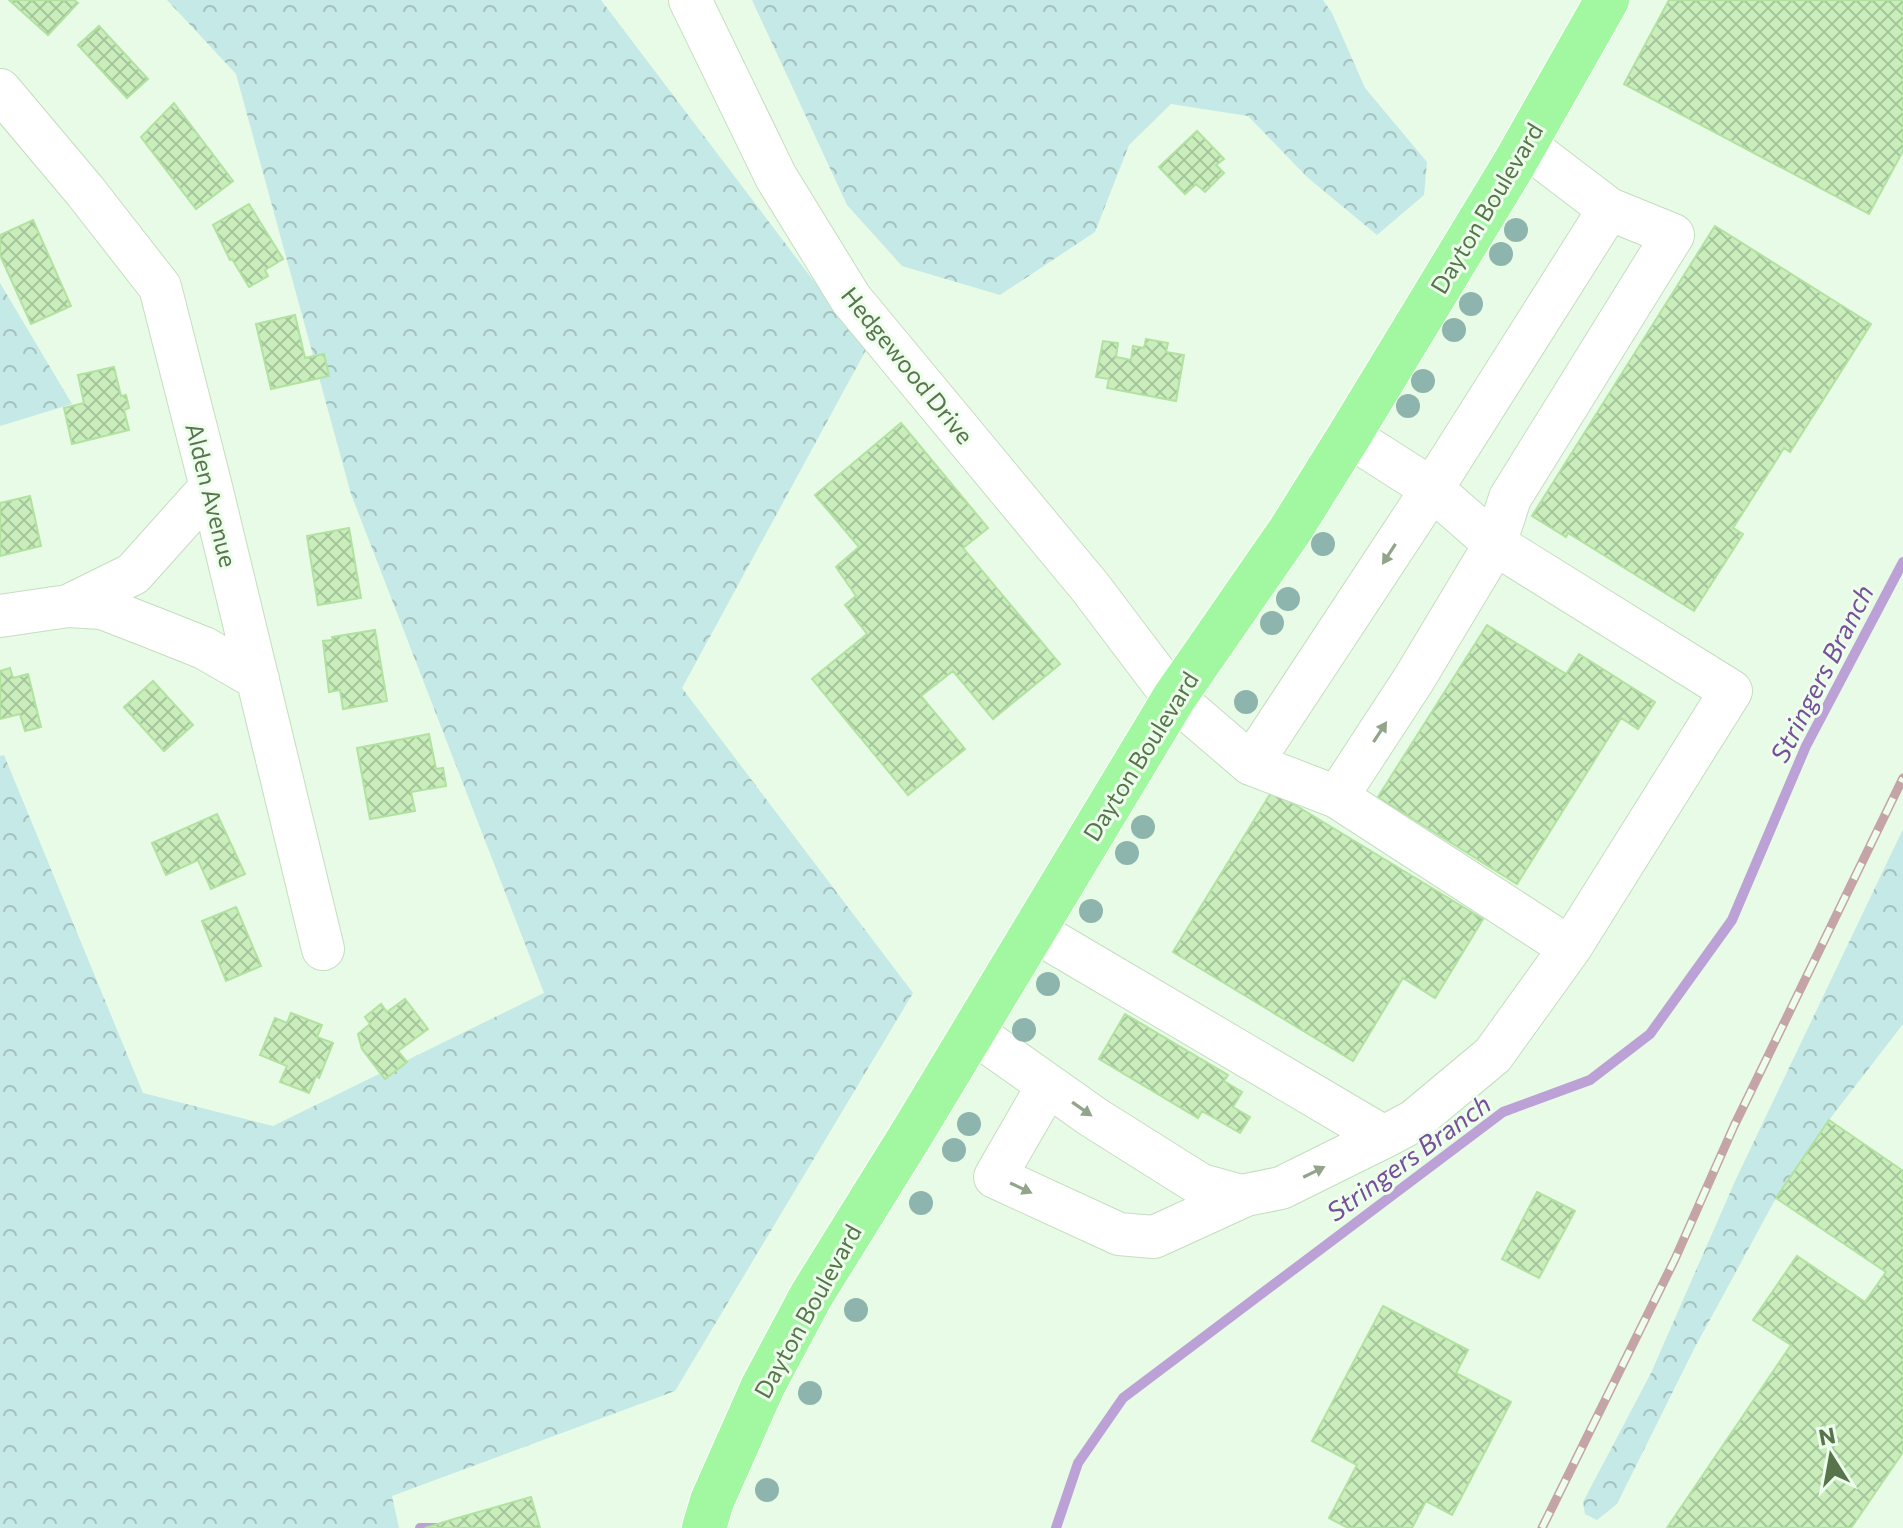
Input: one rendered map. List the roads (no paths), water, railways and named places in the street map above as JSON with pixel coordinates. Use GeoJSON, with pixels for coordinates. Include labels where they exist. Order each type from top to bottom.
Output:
{"type":"FeatureCollection","features":[{"type":"Feature","properties":{"kind":"main road","name":"Dayton Boulevard"},"geometry":{"type":"LineString","coordinates":[[704,1528],[712,1501],[763,1386],[811,1296],[1174,698],[1291,529],[1349,436],[1525,145],[1607,0]]}},
{"type":"Feature","properties":{"kind":"street","name":"Hedgewood Drive"},"geometry":{"type":"LineString","coordinates":[[690,0],[776,177],[851,299],[1090,587],[1174,698],[1251,764],[1337,797],[1570,948]]}},
{"type":"Feature","properties":{"kind":"street","name":"Alden Avenue"},"geometry":{"type":"LineString","coordinates":[[0,90],[160,287],[323,949]]}},
{"type":"Feature","properties":{"kind":"street"},"geometry":{"type":"LineString","coordinates":[[1337,797],[1414,679],[1495,544],[1510,498],[1673,235],[1609,209],[1525,145]]}},
{"type":"Feature","properties":{"kind":"street"},"geometry":{"type":"LineString","coordinates":[[1251,764],[1432,489],[1609,209]]}},
{"type":"Feature","properties":{"kind":"street"},"geometry":{"type":"LineString","coordinates":[[973,1032],[1093,1117],[1201,1185],[1241,1196],[1281,1188],[1414,1121],[1493,1055],[1570,948],[1731,691],[1495,544],[1432,489],[1349,436]]}},
{"type":"Feature","properties":{"kind":"street"},"geometry":{"type":"LineString","coordinates":[[68,606],[133,574],[211,487]]}},
{"type":"Feature","properties":{"kind":"street"},"geometry":{"type":"LineString","coordinates":[[0,616],[68,606],[102,608],[204,648],[258,679]]}},
{"type":"Feature","properties":{"kind":"street"},"geometry":{"type":"LineString","coordinates":[[1033,930],[1384,1137]]}},
{"type":"Feature","properties":{"kind":"street"},"geometry":{"type":"LineString","coordinates":[[1048,1085],[995,1177],[1119,1234],[1154,1237],[1246,1195]]}},
{"type":"Feature","properties":{"kind":"waterway","name":"Stringers Branch"},"geometry":{"type":"LineString","coordinates":[[1056,1528],[1078,1463],[1123,1398],[1503,1112],[1590,1080],[1650,1034],[1732,920],[1806,746],[1903,562]]}},
{"type":"Feature","properties":{"kind":"waterway"},"geometry":{"type":"LineString","coordinates":[[420,1528],[438,1528]]}},
{"type":"Feature","properties":{"kind":"railway"},"geometry":{"type":"LineString","coordinates":[[1542,1528],[1675,1259],[1734,1126],[1903,778]]}}]}
